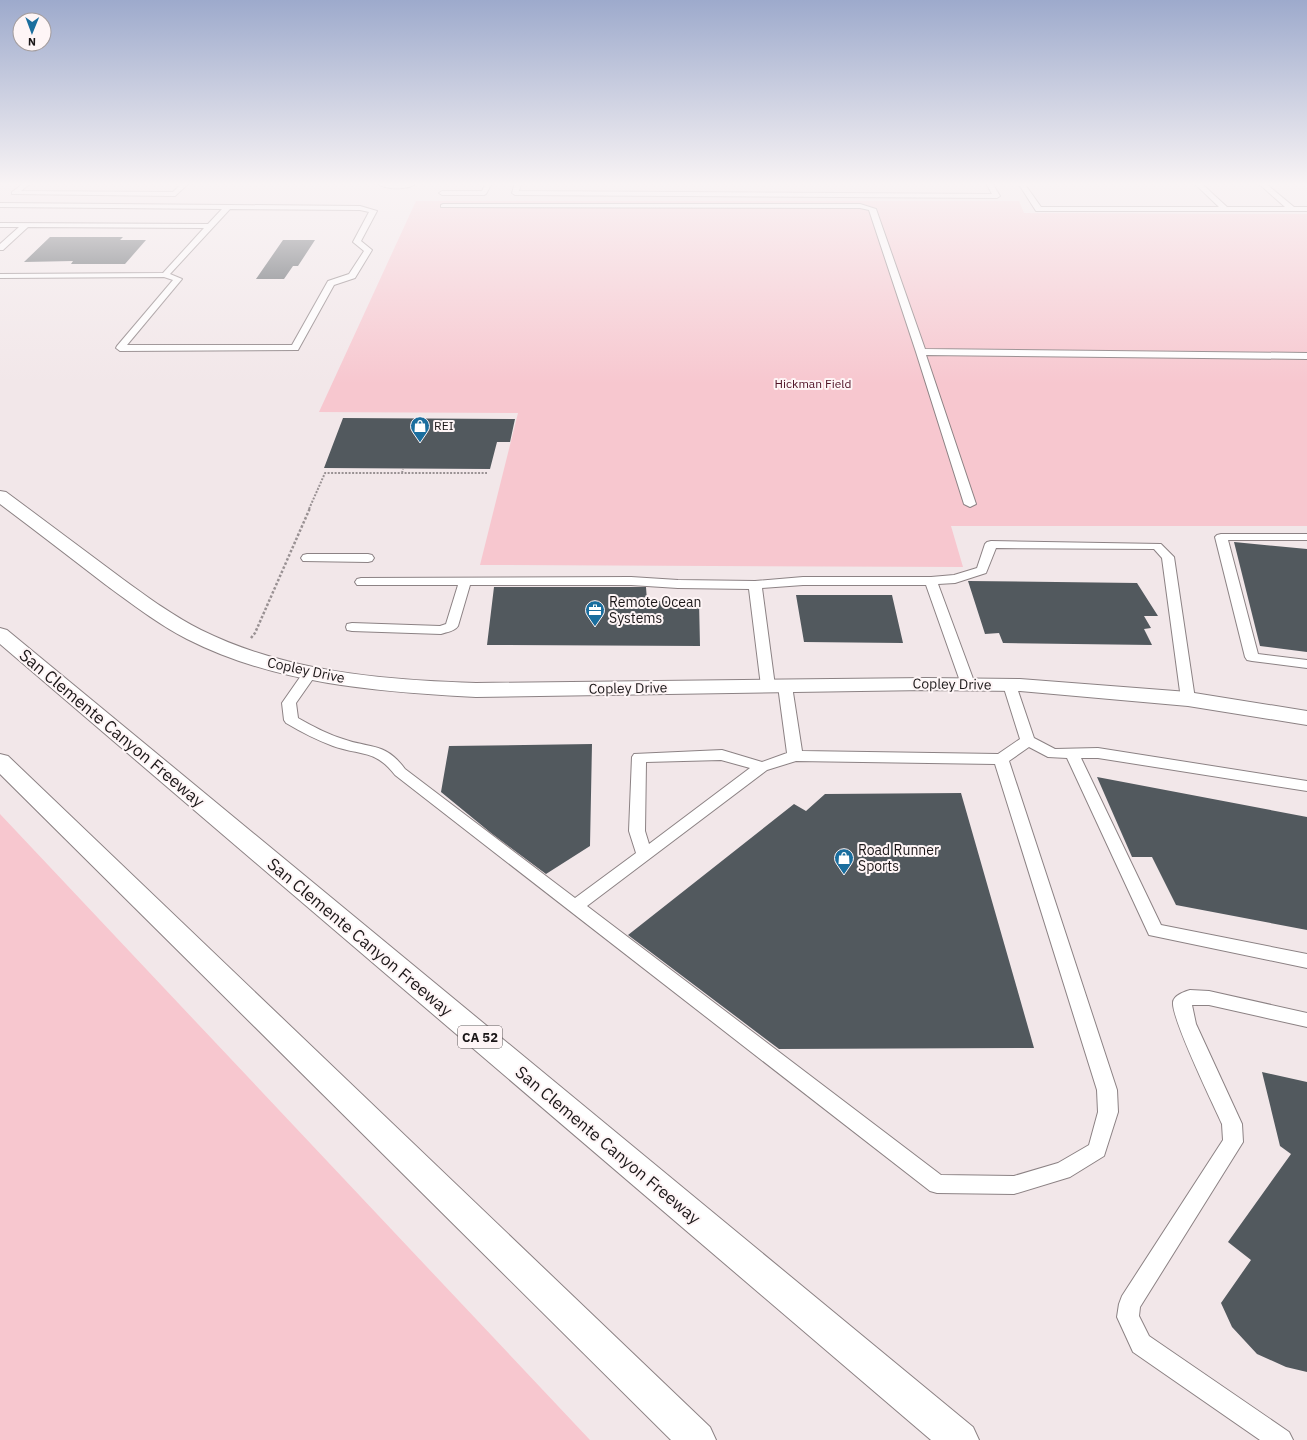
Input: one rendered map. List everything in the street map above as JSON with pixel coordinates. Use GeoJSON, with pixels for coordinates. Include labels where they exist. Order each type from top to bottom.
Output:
{"type":"FeatureCollection","features":[{"type":"Feature","properties":{"kind":"main road","name":"Copley Drive"},"geometry":{"type":"LineString","coordinates":[[0,496],[154,611],[195,634],[236,652],[310,673],[410,688],[476,690],[968,684],[1010,685],[1188,699],[1307,718]]}},
{"type":"Feature","properties":{"kind":"main road","name":"San Clemente Canyon Freeway"},"geometry":{"type":"LineString","coordinates":[[0,634],[960,1440]]}},
{"type":"Feature","properties":{"kind":"main road"},"geometry":{"type":"LineString","coordinates":[[0,762],[697,1440]]}},
{"type":"Feature","properties":{"kind":"lane"},"geometry":{"type":"LineString","coordinates":[[165,275],[188,250]]}},
{"type":"Feature","properties":{"kind":"lane"},"geometry":{"type":"LineString","coordinates":[[0,276],[165,275],[178,279],[120,348],[295,348],[331,283],[352,276],[368,250]]}},
{"type":"Feature","properties":{"kind":"lane"},"geometry":{"type":"LineString","coordinates":[[886,250],[970,504]]}},
{"type":"Feature","properties":{"kind":"lane"},"geometry":{"type":"LineString","coordinates":[[921,352],[1307,356]]}},
{"type":"Feature","properties":{"kind":"lane"},"geometry":{"type":"LineString","coordinates":[[1307,537],[1222,537],[1252,657],[1307,664]]}},
{"type":"Feature","properties":{"kind":"lane"},"geometry":{"type":"LineString","coordinates":[[361,582],[631,581],[678,584],[755,585],[803,581],[931,581],[955,579],[982,570],[991,544],[1157,546],[1168,557],[1188,699]]}},
{"type":"Feature","properties":{"kind":"lane"},"geometry":{"type":"LineString","coordinates":[[307,558],[368,558]]}},
{"type":"Feature","properties":{"kind":"lane"},"geometry":{"type":"LineString","coordinates":[[352,627],[441,630],[452,626],[465,581]]}},
{"type":"Feature","properties":{"kind":"lane"},"geometry":{"type":"LineString","coordinates":[[931,581],[968,684]]}},
{"type":"Feature","properties":{"kind":"lane"},"geometry":{"type":"LineString","coordinates":[[755,585],[776,686],[795,756]]}},
{"type":"Feature","properties":{"kind":"lane"},"geometry":{"type":"LineString","coordinates":[[310,673],[289,703],[291,720],[316,735],[346,745],[374,749],[392,760],[400,772],[937,1184],[1014,1185],[1062,1171],[1097,1150],[1108,1112],[1107,1090],[1001,759]]}},
{"type":"Feature","properties":{"kind":"lane"},"geometry":{"type":"LineString","coordinates":[[1010,685],[1028,741],[1053,754],[1098,753],[1307,786]]}},
{"type":"Feature","properties":{"kind":"lane"},"geometry":{"type":"LineString","coordinates":[[576,906],[762,767],[795,756],[1001,759],[1028,741]]}},
{"type":"Feature","properties":{"kind":"lane"},"geometry":{"type":"LineString","coordinates":[[1072,754],[1155,930],[1307,961]]}},
{"type":"Feature","properties":{"kind":"lane"},"geometry":{"type":"LineString","coordinates":[[644,855],[637,831],[638,757],[722,755],[762,767]]}},
{"type":"Feature","properties":{"kind":"lane"},"geometry":{"type":"LineString","coordinates":[[1281,1440],[1141,1344],[1128,1318],[1130,1304],[1233,1142],[1232,1124],[1187,1024],[1182,1002],[1190,997],[1209,998],[1307,1020]]}},
{"type":"Feature","properties":{"kind":"path"},"geometry":{"type":"LineString","coordinates":[[402,473],[403,469]]}},
{"type":"Feature","properties":{"kind":"path"},"geometry":{"type":"LineString","coordinates":[[236,652],[255,633],[325,473],[488,473]]}},
{"type":"Feature","properties":{"kind":"green space","name":"Hickman Field"},"geometry":{"type":"Polygon","coordinates":[[[393,250],[1307,250],[1307,526],[951,526],[963,567],[480,565],[518,413],[319,412],[393,250]]]}},
{"type":"Feature","properties":{"kind":"green space"},"geometry":{"type":"Polygon","coordinates":[[[0,814],[590,1440],[0,1440],[0,814]]]}},
{"type":"Feature","properties":{"kind":"building"},"geometry":{"type":"Polygon","coordinates":[[[36,250],[137,250],[125,264],[71,264],[73,261],[24,262],[36,250]]]}},
{"type":"Feature","properties":{"kind":"building"},"geometry":{"type":"Polygon","coordinates":[[[276,250],[308,250],[298,266],[293,266],[284,279],[256,279],[276,250]]]}},
{"type":"Feature","properties":{"kind":"building"},"geometry":{"type":"Polygon","coordinates":[[[343,418],[515,419],[510,442],[497,442],[490,469],[324,468],[343,418]]]}},
{"type":"Feature","properties":{"kind":"building"},"geometry":{"type":"Polygon","coordinates":[[[1234,542],[1307,549],[1307,652],[1260,646],[1234,542]]]}},
{"type":"Feature","properties":{"kind":"building"},"geometry":{"type":"Polygon","coordinates":[[[968,581],[1137,583],[1158,616],[1144,616],[1151,628],[1144,629],[1152,645],[1003,643],[999,633],[985,634],[968,581]]]}},
{"type":"Feature","properties":{"kind":"building"},"geometry":{"type":"Polygon","coordinates":[[[494,587],[646,587],[647,601],[699,601],[700,646],[487,645],[494,587]]]}},
{"type":"Feature","properties":{"kind":"building"},"geometry":{"type":"Polygon","coordinates":[[[796,595],[892,595],[903,643],[804,642],[796,595]]]}},
{"type":"Feature","properties":{"kind":"building"},"geometry":{"type":"Polygon","coordinates":[[[592,744],[590,846],[546,874],[491,833],[441,792],[449,746],[592,744]]]}},
{"type":"Feature","properties":{"kind":"building"},"geometry":{"type":"Polygon","coordinates":[[[1097,777],[1307,817],[1307,930],[1176,905],[1152,857],[1132,857],[1097,777]]]}},
{"type":"Feature","properties":{"kind":"building","name":"Road Runner Sports"},"geometry":{"type":"Polygon","coordinates":[[[961,793],[1034,1048],[779,1049],[628,935],[794,804],[806,811],[825,794],[961,793]]]}},
{"type":"Feature","properties":{"kind":"building"},"geometry":{"type":"Polygon","coordinates":[[[1262,1072],[1307,1082],[1307,1372],[1286,1367],[1257,1354],[1232,1327],[1221,1303],[1251,1260],[1228,1242],[1291,1154],[1280,1146],[1262,1072]]]}},
{"type":"Feature","properties":{"kind":"place","name":"REI"},"geometry":{"type":"Point","coordinates":[420,443]}},
{"type":"Feature","properties":{"kind":"place","name":"Remote Ocean Systems"},"geometry":{"type":"Point","coordinates":[595,627]}},
{"type":"Feature","properties":{"kind":"place","name":"Road Runner Sports"},"geometry":{"type":"Point","coordinates":[844,875]}}]}
